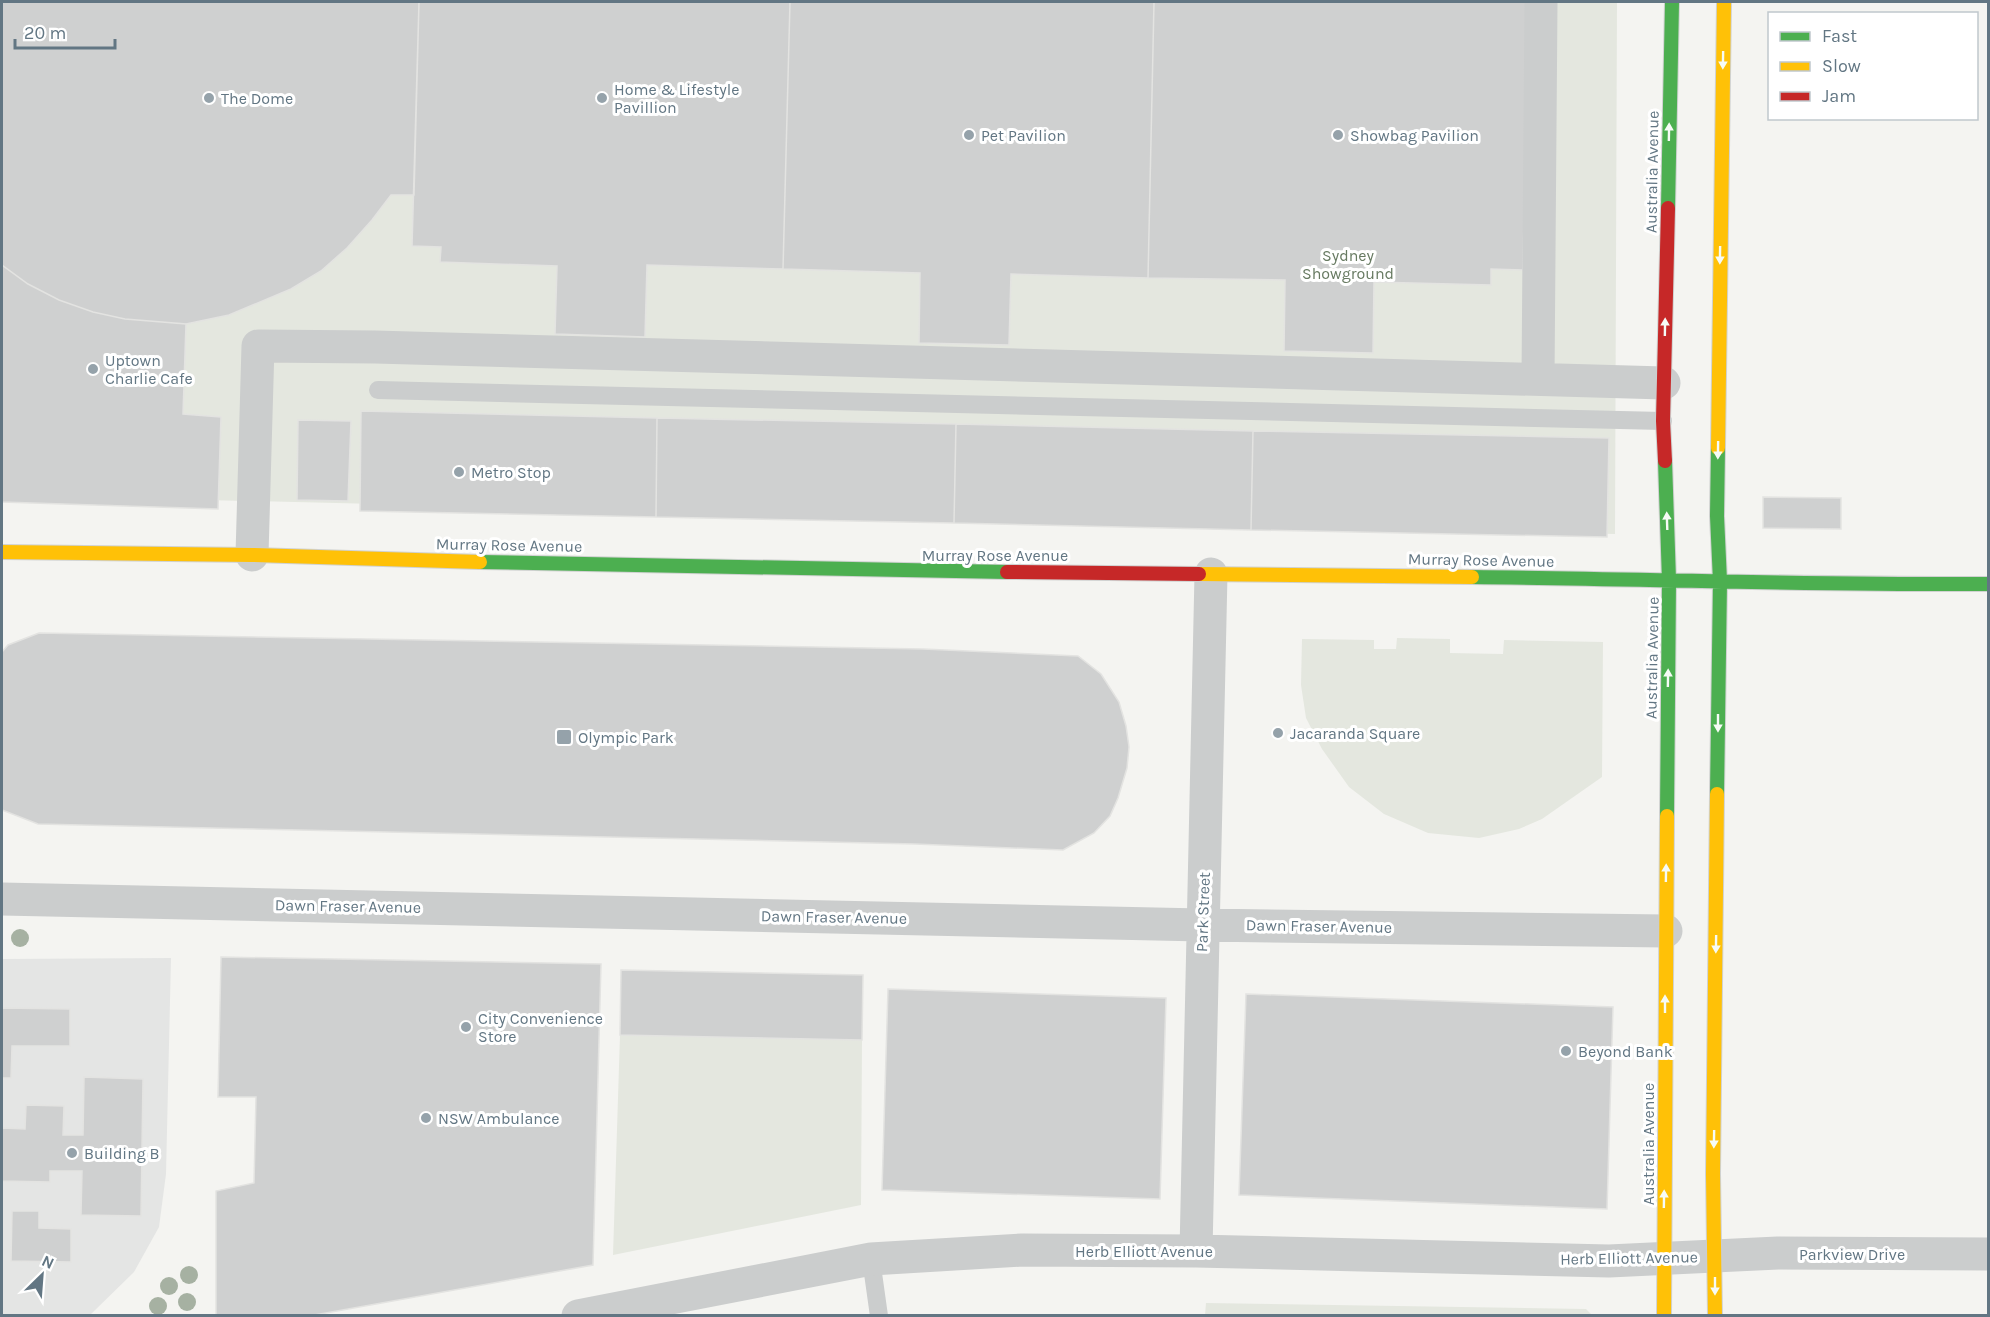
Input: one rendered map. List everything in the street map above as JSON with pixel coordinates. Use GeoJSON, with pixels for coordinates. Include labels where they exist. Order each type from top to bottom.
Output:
{"type":"FeatureCollection","features":[{"type":"Feature","properties":{"kind":"main road","name":"Australia Avenue"},"geometry":{"type":"LineString","coordinates":[[1664,1316],[1669,580],[1663,421],[1672,2]]}},
{"type":"Feature","properties":{"kind":"main road"},"geometry":{"type":"LineString","coordinates":[[1715,1316],[1713,1174],[1720,581],[1717,516],[1724,2]]}},
{"type":"Feature","properties":{"kind":"main road","name":"Murray Rose Avenue"},"geometry":{"type":"LineString","coordinates":[[2,552],[252,555],[927,572],[1669,580],[1860,585],[1989,584]]}},
{"type":"Feature","properties":{"kind":"street"},"geometry":{"type":"LineString","coordinates":[[1538,379],[1541,2]]}},
{"type":"Feature","properties":{"kind":"street"},"geometry":{"type":"LineString","coordinates":[[252,555],[258,346],[375,347],[1664,383]]}},
{"type":"Feature","properties":{"kind":"street","name":"Park Street"},"geometry":{"type":"LineString","coordinates":[[1196,1251],[1211,574]]}},
{"type":"Feature","properties":{"kind":"street","name":"Dawn Fraser Avenue"},"geometry":{"type":"LineString","coordinates":[[2,899],[1202,925],[1666,931]]}},
{"type":"Feature","properties":{"kind":"street","name":"Herb Elliott Avenue"},"geometry":{"type":"LineString","coordinates":[[578,1316],[872,1259],[1022,1250],[1196,1251],[1591,1261],[1715,1257]]}},
{"type":"Feature","properties":{"kind":"street","name":"Parkview Drive"},"geometry":{"type":"LineString","coordinates":[[1715,1257],[1778,1253],[1989,1254]]}},
{"type":"Feature","properties":{"kind":"lane"},"geometry":{"type":"LineString","coordinates":[[378,390],[1663,421]]}},
{"type":"Feature","properties":{"kind":"lane"},"geometry":{"type":"LineString","coordinates":[[872,1259],[879,1316]]}},
{"type":"Feature","properties":{"kind":"shaded area"},"geometry":{"type":"Polygon","coordinates":[[[171,958],[166,1174],[159,1227],[134,1272],[90,1315],[2,1315],[2,959],[171,958]]]}},
{"type":"Feature","properties":{"kind":"green space","name":"Sydney Showground"},"geometry":{"type":"Polygon","coordinates":[[[2,2],[1617,2],[1615,534],[2,495],[2,2]]]}},
{"type":"Feature","properties":{"kind":"green space"},"geometry":{"type":"Polygon","coordinates":[[[1397,638],[1450,639],[1450,653],[1503,654],[1504,640],[1603,642],[1602,777],[1542,819],[1519,829],[1479,838],[1428,833],[1384,814],[1349,787],[1322,749],[1306,718],[1301,685],[1302,639],[1374,640],[1374,649],[1396,649],[1397,638]]]}},
{"type":"Feature","properties":{"kind":"green space"},"geometry":{"type":"Polygon","coordinates":[[[620,1035],[862,1040],[861,1205],[613,1255],[620,1035]]]}},
{"type":"Feature","properties":{"kind":"green space"},"geometry":{"type":"Polygon","coordinates":[[[1206,1303],[1586,1309],[1592,1315],[1205,1315],[1206,1303]]]}},
{"type":"Feature","properties":{"kind":"building","name":"The Dome"},"geometry":{"type":"Polygon","coordinates":[[[2,2],[419,2],[414,195],[391,195],[347,248],[321,271],[291,289],[229,315],[186,324],[125,319],[93,312],[59,300],[28,284],[2,265],[2,2]]]}},
{"type":"Feature","properties":{"kind":"building","name":"Home & Lifestyle Pavillion"},"geometry":{"type":"Polygon","coordinates":[[[419,2],[790,2],[783,269],[647,265],[645,337],[555,334],[557,266],[440,262],[441,247],[412,246],[419,2]]]}},
{"type":"Feature","properties":{"kind":"building","name":"Pet Pavilion"},"geometry":{"type":"Polygon","coordinates":[[[790,2],[1154,2],[1148,278],[1011,274],[1009,345],[919,343],[920,273],[783,269],[790,2]]]}},
{"type":"Feature","properties":{"kind":"building","name":"Showbag Pavilion"},"geometry":{"type":"Polygon","coordinates":[[[1154,2],[1528,2],[1523,270],[1491,269],[1491,285],[1374,282],[1373,353],[1284,351],[1285,280],[1148,278],[1154,2]]]}},
{"type":"Feature","properties":{"kind":"building","name":"Uptown Charlie Cafe"},"geometry":{"type":"Polygon","coordinates":[[[2,265],[28,284],[59,300],[93,312],[125,319],[186,324],[183,414],[221,417],[218,509],[2,502],[2,265]]]}},
{"type":"Feature","properties":{"kind":"building"},"geometry":{"type":"Polygon","coordinates":[[[361,411],[657,418],[656,517],[360,511],[361,411]]]}},
{"type":"Feature","properties":{"kind":"building"},"geometry":{"type":"Polygon","coordinates":[[[657,418],[956,424],[954,523],[656,517],[657,418]]]}},
{"type":"Feature","properties":{"kind":"building"},"geometry":{"type":"Polygon","coordinates":[[[298,420],[351,421],[348,501],[297,500],[298,420]]]}},
{"type":"Feature","properties":{"kind":"building"},"geometry":{"type":"Polygon","coordinates":[[[956,424],[1253,431],[1251,530],[954,523],[956,424]]]}},
{"type":"Feature","properties":{"kind":"building"},"geometry":{"type":"Polygon","coordinates":[[[1253,431],[1609,438],[1607,537],[1251,530],[1253,431]]]}},
{"type":"Feature","properties":{"kind":"building"},"geometry":{"type":"Polygon","coordinates":[[[1763,497],[1841,498],[1841,529],[1763,528],[1763,497]]]}},
{"type":"Feature","properties":{"kind":"building","name":"Olympic Park"},"geometry":{"type":"Polygon","coordinates":[[[39,633],[923,649],[1078,656],[1101,674],[1119,702],[1129,747],[1127,768],[1110,816],[1094,833],[1063,850],[915,844],[38,824],[2,810],[2,652],[8,645],[39,633]]]}},
{"type":"Feature","properties":{"kind":"building","name":"NSW Ambulance"},"geometry":{"type":"Polygon","coordinates":[[[221,957],[601,964],[593,1265],[309,1316],[216,1316],[216,1191],[254,1183],[256,1097],[218,1097],[221,957]]]}},
{"type":"Feature","properties":{"kind":"building"},"geometry":{"type":"Polygon","coordinates":[[[621,970],[863,975],[862,1040],[620,1035],[621,970]]]}},
{"type":"Feature","properties":{"kind":"building"},"geometry":{"type":"Polygon","coordinates":[[[888,989],[1166,998],[1160,1199],[882,1190],[888,989]]]}},
{"type":"Feature","properties":{"kind":"building"},"geometry":{"type":"Polygon","coordinates":[[[1246,994],[1613,1007],[1607,1209],[1239,1195],[1246,994]]]}},
{"type":"Feature","properties":{"kind":"building"},"geometry":{"type":"Polygon","coordinates":[[[2,1008],[70,1009],[70,1046],[12,1046],[11,1078],[2,1078],[2,1008]]]}},
{"type":"Feature","properties":{"kind":"building","name":"Building B"},"geometry":{"type":"Polygon","coordinates":[[[84,1077],[143,1079],[141,1216],[81,1215],[82,1171],[50,1171],[50,1182],[2,1181],[2,1128],[25,1129],[26,1105],[64,1106],[63,1135],[83,1135],[84,1077]]]}},
{"type":"Feature","properties":{"kind":"building"},"geometry":{"type":"Polygon","coordinates":[[[12,1211],[39,1211],[39,1228],[71,1229],[71,1262],[11,1261],[12,1211]]]}},
{"type":"Feature","properties":{"kind":"traffic: fast"},"geometry":{"type":"LineString","coordinates":[[1668,208],[1672,2]]}},
{"type":"Feature","properties":{"kind":"traffic: fast"},"geometry":{"type":"LineString","coordinates":[[1717,794],[1720,581],[1717,516],[1718,448]]}},
{"type":"Feature","properties":{"kind":"traffic: fast"},"geometry":{"type":"LineString","coordinates":[[1665,461],[1669,580],[1667,816]]}},
{"type":"Feature","properties":{"kind":"traffic: fast"},"geometry":{"type":"LineString","coordinates":[[480,562],[1007,572]]}},
{"type":"Feature","properties":{"kind":"traffic: fast"},"geometry":{"type":"LineString","coordinates":[[1472,577],[1988,584]]}},
{"type":"Feature","properties":{"kind":"traffic: slow"},"geometry":{"type":"LineString","coordinates":[[1718,448],[1724,2]]}},
{"type":"Feature","properties":{"kind":"traffic: slow"},"geometry":{"type":"LineString","coordinates":[[2,552],[252,555],[480,562]]}},
{"type":"Feature","properties":{"kind":"traffic: slow"},"geometry":{"type":"LineString","coordinates":[[1199,574],[1472,577]]}},
{"type":"Feature","properties":{"kind":"traffic: slow"},"geometry":{"type":"LineString","coordinates":[[1715,1316],[1713,1174],[1717,794]]}},
{"type":"Feature","properties":{"kind":"traffic: slow"},"geometry":{"type":"LineString","coordinates":[[1664,1316],[1667,816]]}},
{"type":"Feature","properties":{"kind":"traffic: jam"},"geometry":{"type":"LineString","coordinates":[[1665,461],[1663,421],[1668,208]]}},
{"type":"Feature","properties":{"kind":"traffic: jam"},"geometry":{"type":"LineString","coordinates":[[1007,572],[1199,574]]}},
{"type":"Feature","properties":{"kind":"place","name":"The Dome"},"geometry":{"type":"Point","coordinates":[209,98]}},
{"type":"Feature","properties":{"kind":"place","name":"Home & Lifestyle Pavillion"},"geometry":{"type":"Point","coordinates":[602,98]}},
{"type":"Feature","properties":{"kind":"place","name":"Pet Pavilion"},"geometry":{"type":"Point","coordinates":[969,135]}},
{"type":"Feature","properties":{"kind":"place","name":"Showbag Pavilion"},"geometry":{"type":"Point","coordinates":[1338,135]}},
{"type":"Feature","properties":{"kind":"place","name":"Uptown Charlie Cafe"},"geometry":{"type":"Point","coordinates":[93,369]}},
{"type":"Feature","properties":{"kind":"place","name":"Metro Stop"},"geometry":{"type":"Point","coordinates":[459,472]}},
{"type":"Feature","properties":{"kind":"place","name":"Jacaranda Square"},"geometry":{"type":"Point","coordinates":[1278,733]}},
{"type":"Feature","properties":{"kind":"place","name":"Olympic Park"},"geometry":{"type":"Point","coordinates":[564,737]}},
{"type":"Feature","properties":{"kind":"place","name":"City Convenience Store"},"geometry":{"type":"Point","coordinates":[466,1027]}},
{"type":"Feature","properties":{"kind":"place","name":"Beyond Bank"},"geometry":{"type":"Point","coordinates":[1566,1051]}},
{"type":"Feature","properties":{"kind":"place","name":"NSW Ambulance"},"geometry":{"type":"Point","coordinates":[426,1118]}},
{"type":"Feature","properties":{"kind":"place","name":"Building B"},"geometry":{"type":"Point","coordinates":[72,1153]}}]}
